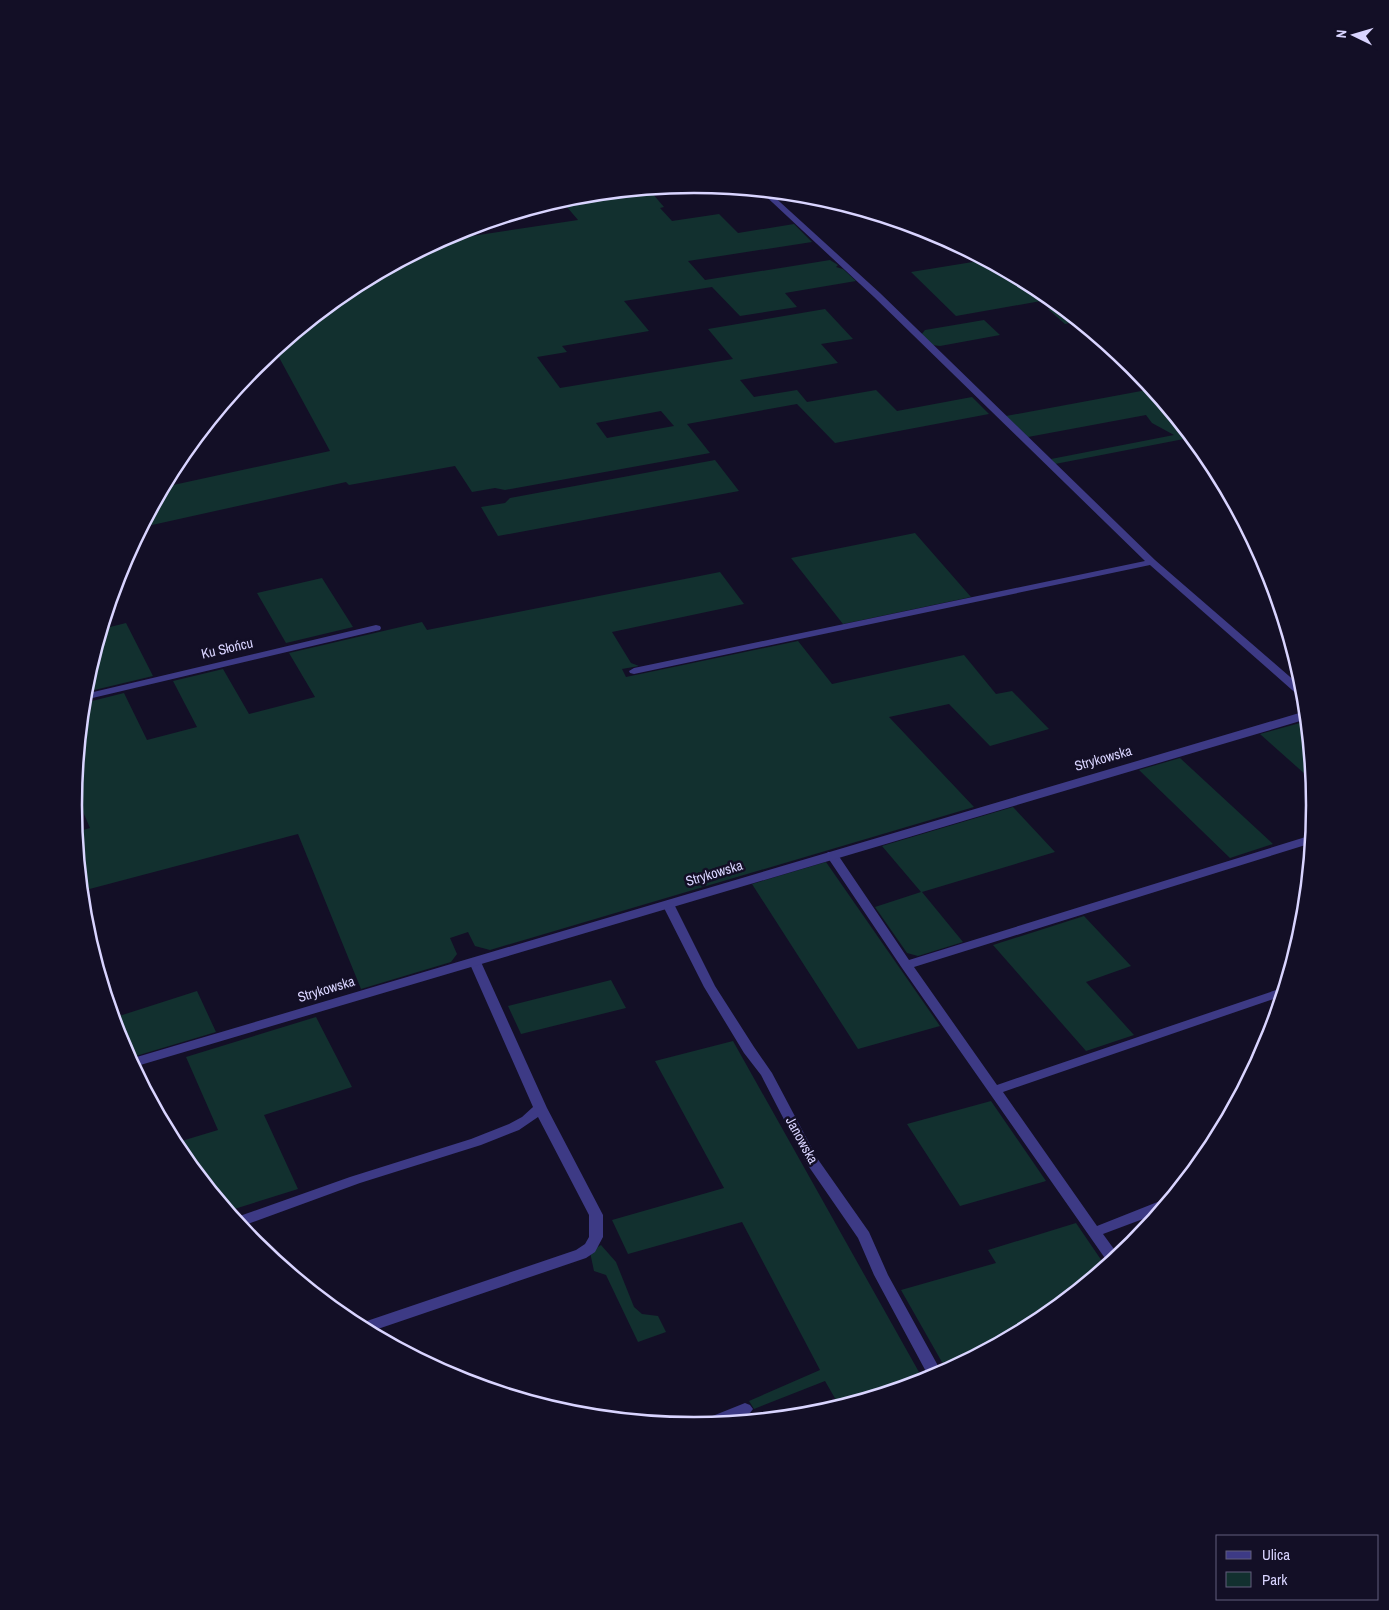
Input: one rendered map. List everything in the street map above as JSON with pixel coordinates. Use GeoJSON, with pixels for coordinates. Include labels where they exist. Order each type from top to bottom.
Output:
{"type":"FeatureCollection","features":[{"type":"Feature","properties":{"kind":"street"},"geometry":{"type":"LineString","coordinates":[[771,198],[877,296],[1152,562],[1295,687]]}},
{"type":"Feature","properties":{"kind":"street"},"geometry":{"type":"LineString","coordinates":[[634,671],[1152,562]]}},
{"type":"Feature","properties":{"kind":"street","name":"Ku Słońcu"},"geometry":{"type":"LineString","coordinates":[[93,695],[376,628]]}},
{"type":"Feature","properties":{"kind":"street","name":"Strykowska"},"geometry":{"type":"LineString","coordinates":[[139,1061],[1300,717]]}},
{"type":"Feature","properties":{"kind":"street"},"geometry":{"type":"LineString","coordinates":[[906,965],[1305,841]]}},
{"type":"Feature","properties":{"kind":"street"},"geometry":{"type":"LineString","coordinates":[[832,855],[906,965],[1110,1254]]}},
{"type":"Feature","properties":{"kind":"street","name":"Janowska"},"geometry":{"type":"LineString","coordinates":[[668,904],[710,987],[749,1050],[766,1073],[812,1161],[864,1236],[881,1275],[932,1369]]}},
{"type":"Feature","properties":{"kind":"street"},"geometry":{"type":"LineString","coordinates":[[372,1325],[582,1254],[590,1248],[596,1237],[596,1215],[540,1108],[475,962]]}},
{"type":"Feature","properties":{"kind":"street"},"geometry":{"type":"LineString","coordinates":[[996,1090],[1277,994]]}},
{"type":"Feature","properties":{"kind":"street"},"geometry":{"type":"LineString","coordinates":[[244,1219],[355,1180],[476,1142],[514,1127],[527,1120],[540,1108]]}},
{"type":"Feature","properties":{"kind":"street"},"geometry":{"type":"LineString","coordinates":[[1095,1232],[1155,1209]]}},
{"type":"Feature","properties":{"kind":"street"},"geometry":{"type":"LineString","coordinates":[[727,1416],[745,1409]]}},
{"type":"Feature","properties":{"kind":"green space"},"geometry":{"type":"Polygon","coordinates":[[[653,194],[664,207],[660,208],[672,221],[719,214],[738,233],[794,224],[812,242],[688,261],[705,280],[830,260],[838,265],[836,267],[843,269],[856,281],[785,293],[797,307],[740,316],[712,287],[624,301],[649,331],[562,346],[567,352],[537,357],[560,388],[733,359],[708,329],[825,309],[853,339],[821,344],[838,363],[740,380],[754,397],[797,390],[807,402],[876,390],[897,411],[972,397],[989,414],[835,443],[797,404],[687,424],[710,453],[505,490],[495,488],[472,492],[455,466],[349,485],[346,482],[150,525],[173,485],[330,451],[279,357],[322,319],[354,296],[424,256],[469,236],[578,220],[567,207],[615,198],[653,194]],[[661,411],[596,423],[607,438],[674,426],[661,411]]]}},
{"type":"Feature","properties":{"kind":"green space"},"geometry":{"type":"Polygon","coordinates":[[[975,262],[1042,301],[956,316],[911,272],[975,262]]]}},
{"type":"Feature","properties":{"kind":"green space"},"geometry":{"type":"Polygon","coordinates":[[[1052,308],[1071,323],[1065,324],[1048,309],[1052,308]]]}},
{"type":"Feature","properties":{"kind":"green space"},"geometry":{"type":"Polygon","coordinates":[[[984,320],[1000,335],[940,346],[932,345],[921,335],[925,330],[984,320]]]}},
{"type":"Feature","properties":{"kind":"green space"},"geometry":{"type":"Polygon","coordinates":[[[1145,390],[1185,439],[1055,464],[1051,459],[1174,435],[1152,423],[1146,415],[1028,437],[1006,416],[1145,390]]]}},
{"type":"Feature","properties":{"kind":"green space"},"geometry":{"type":"Polygon","coordinates":[[[715,460],[739,491],[498,536],[481,507],[505,503],[510,498],[715,460]]]}},
{"type":"Feature","properties":{"kind":"green space"},"geometry":{"type":"Polygon","coordinates":[[[915,533],[971,597],[843,624],[791,558],[915,533]]]}},
{"type":"Feature","properties":{"kind":"green space"},"geometry":{"type":"Polygon","coordinates":[[[720,572],[744,604],[612,632],[631,663],[639,666],[622,669],[626,677],[798,641],[832,684],[964,655],[996,694],[1012,691],[1049,729],[990,746],[949,704],[889,717],[974,807],[490,950],[475,946],[468,932],[450,938],[457,954],[451,962],[361,989],[298,834],[89,889],[83,830],[90,828],[82,805],[84,765],[92,701],[124,693],[147,740],[197,727],[173,681],[223,669],[249,714],[315,697],[289,653],[422,622],[427,630],[720,572]]]}},
{"type":"Feature","properties":{"kind":"green space"},"geometry":{"type":"Polygon","coordinates":[[[322,578],[353,627],[286,643],[257,593],[322,578]]]}},
{"type":"Feature","properties":{"kind":"green space"},"geometry":{"type":"Polygon","coordinates":[[[126,623],[153,676],[93,690],[109,627],[126,623]]]}},
{"type":"Feature","properties":{"kind":"green space"},"geometry":{"type":"Polygon","coordinates":[[[1301,723],[1305,774],[1260,734],[1301,723]]]}},
{"type":"Feature","properties":{"kind":"green space"},"geometry":{"type":"Polygon","coordinates":[[[1180,758],[1273,844],[1230,858],[1139,770],[1180,758]]]}},
{"type":"Feature","properties":{"kind":"green space"},"geometry":{"type":"Polygon","coordinates":[[[1013,807],[1055,852],[922,892],[963,942],[918,956],[907,953],[875,907],[921,892],[882,846],[1013,807]]]}},
{"type":"Feature","properties":{"kind":"green space"},"geometry":{"type":"Polygon","coordinates":[[[826,862],[940,1026],[858,1049],[752,884],[826,862]]]}},
{"type":"Feature","properties":{"kind":"green space"},"geometry":{"type":"Polygon","coordinates":[[[1084,916],[1131,966],[1086,982],[1134,1035],[1086,1051],[993,945],[1084,916]]]}},
{"type":"Feature","properties":{"kind":"green space"},"geometry":{"type":"Polygon","coordinates":[[[611,980],[626,1008],[521,1034],[508,1006],[611,980]]]}},
{"type":"Feature","properties":{"kind":"green space"},"geometry":{"type":"Polygon","coordinates":[[[197,991],[216,1032],[137,1056],[120,1016],[197,991]]]}},
{"type":"Feature","properties":{"kind":"green space"},"geometry":{"type":"Polygon","coordinates":[[[316,1017],[352,1087],[264,1115],[298,1189],[234,1209],[209,1178],[183,1141],[218,1130],[186,1057],[316,1017]]]}},
{"type":"Feature","properties":{"kind":"green space"},"geometry":{"type":"Polygon","coordinates":[[[733,1041],[920,1374],[891,1385],[836,1400],[825,1381],[754,1409],[749,1401],[820,1370],[742,1222],[628,1254],[612,1220],[724,1188],[655,1061],[733,1041]]]}},
{"type":"Feature","properties":{"kind":"green space"},"geometry":{"type":"Polygon","coordinates":[[[991,1101],[1046,1181],[960,1206],[907,1124],[991,1101]]]}},
{"type":"Feature","properties":{"kind":"green space"},"geometry":{"type":"Polygon","coordinates":[[[1076,1223],[1102,1261],[1067,1291],[1035,1314],[965,1354],[943,1364],[901,1290],[996,1263],[988,1250],[1076,1223]]]}},
{"type":"Feature","properties":{"kind":"green space"},"geometry":{"type":"Polygon","coordinates":[[[601,1245],[616,1262],[634,1307],[642,1314],[658,1316],[666,1332],[638,1342],[606,1275],[594,1271],[590,1252],[601,1245]]]}}]}
